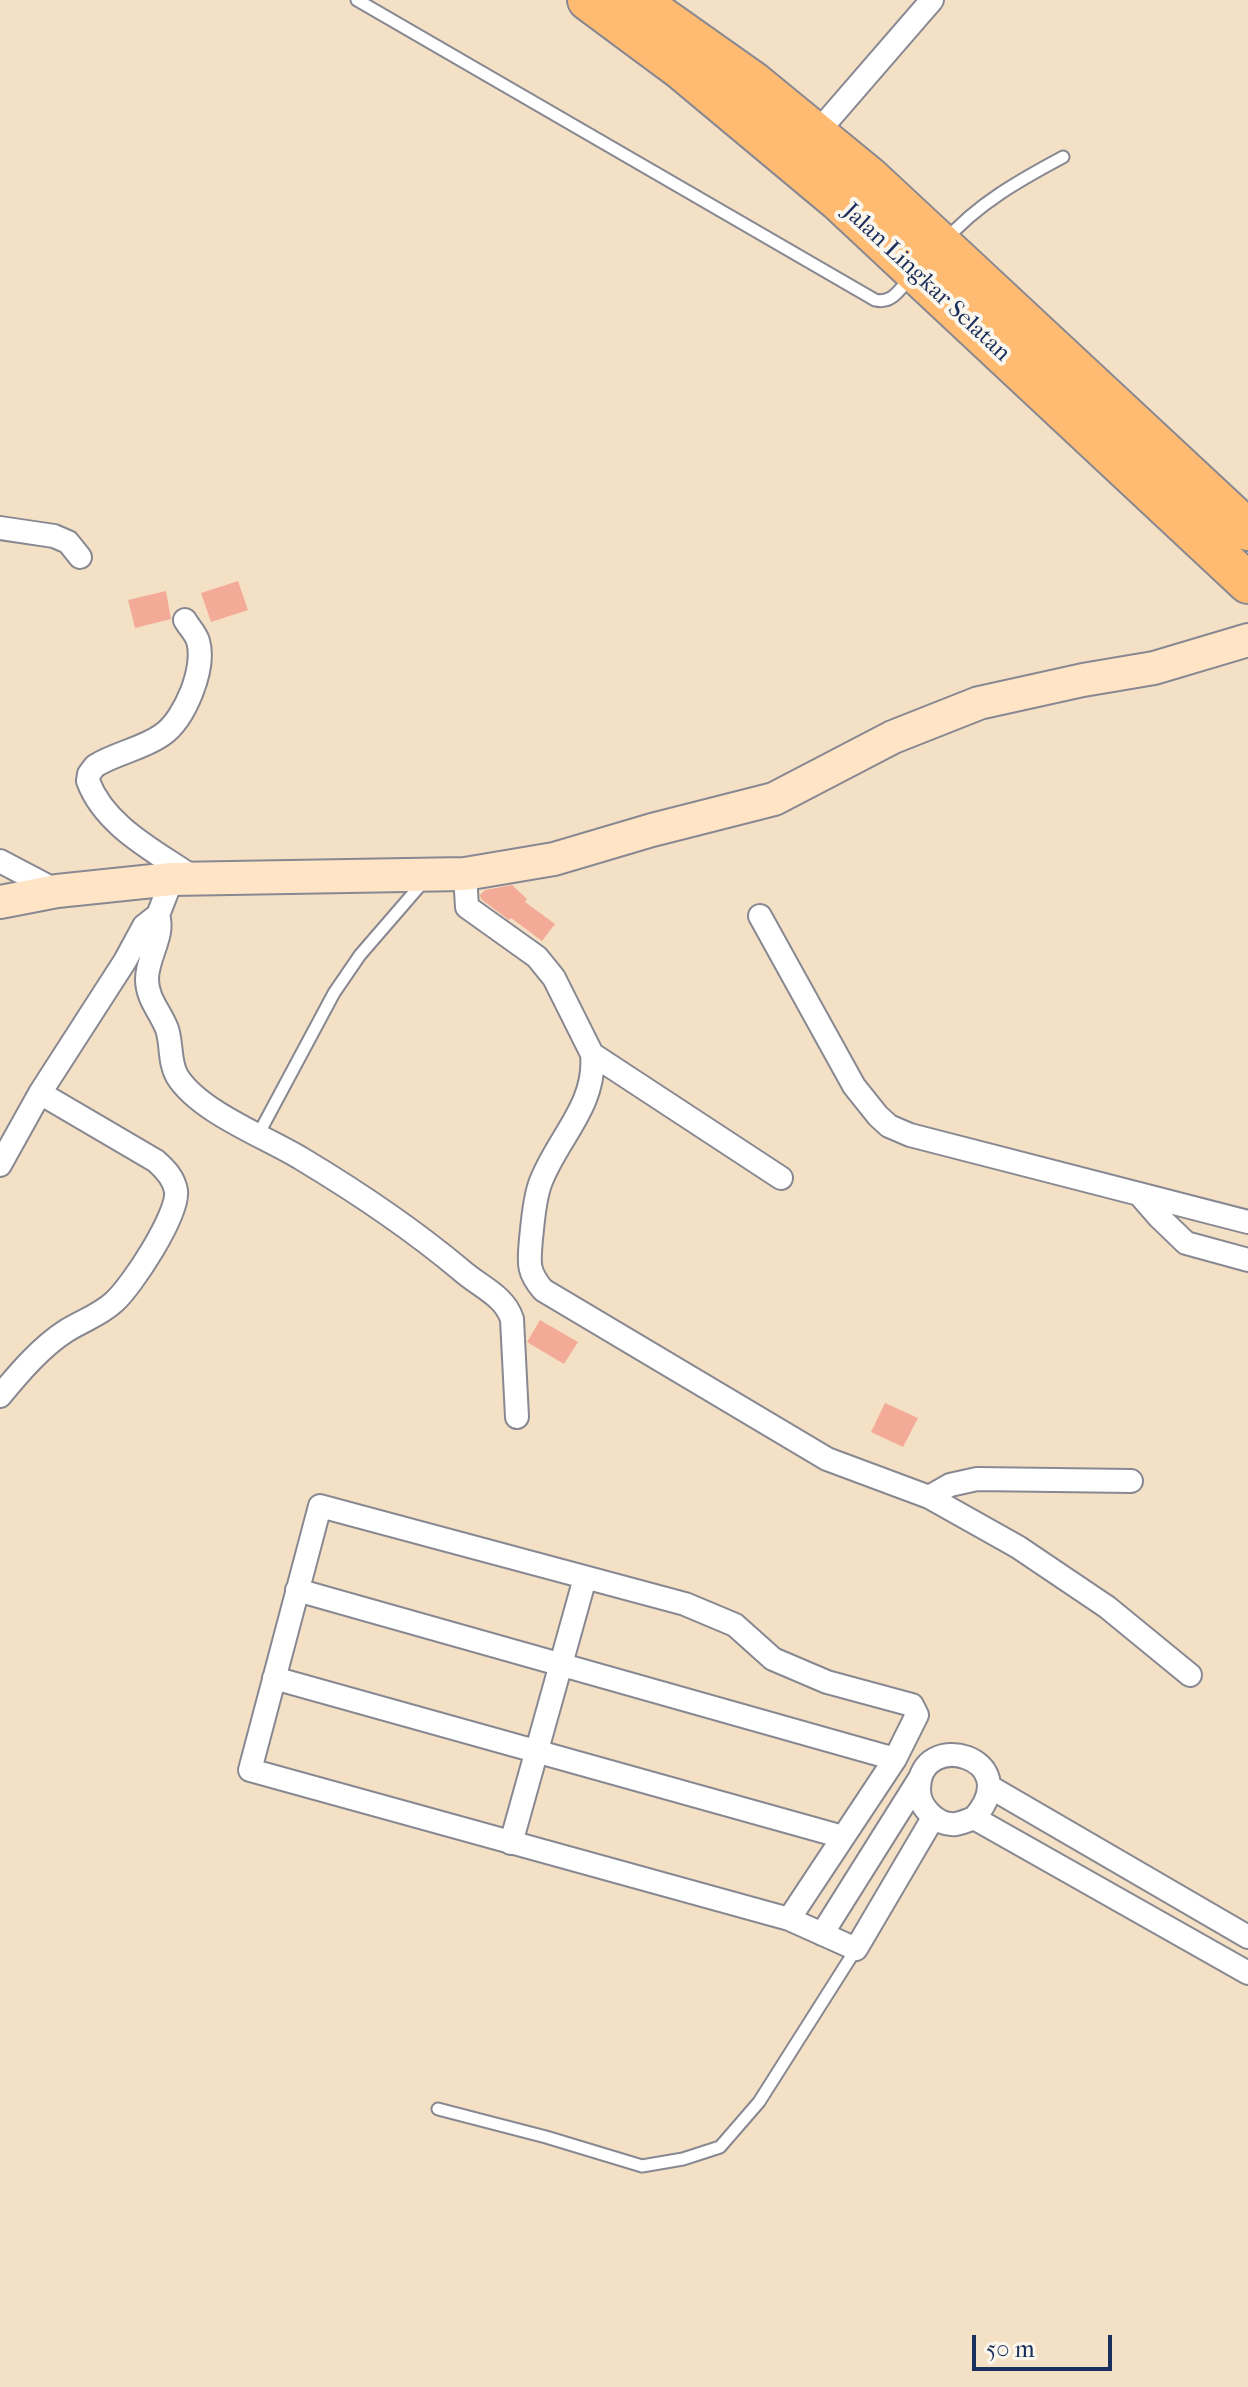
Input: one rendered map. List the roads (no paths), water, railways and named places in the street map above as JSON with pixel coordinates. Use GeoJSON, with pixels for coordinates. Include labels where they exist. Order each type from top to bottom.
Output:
{"type":"FeatureCollection","features":[{"type":"Feature","properties":{"kind":"highway","name":"Jalan Lingkar Selatan"},"geometry":{"type":"LineString","coordinates":[[588,0],[706,89],[838,200],[928,259],[1160,446],[1248,530]]}},
{"type":"Feature","properties":{"kind":"highway","name":"Jalan Lingkar Selatan"},"geometry":{"type":"LineString","coordinates":[[637,0],[753,82],[870,178],[928,259],[1130,473],[1248,583]]}},
{"type":"Feature","properties":{"kind":"highway"},"geometry":{"type":"LineString","coordinates":[[1130,473],[1160,446]]}},
{"type":"Feature","properties":{"kind":"street"},"geometry":{"type":"LineString","coordinates":[[816,134],[932,0]]}},
{"type":"Feature","properties":{"kind":"street"},"geometry":{"type":"LineString","coordinates":[[0,528],[54,536],[68,542],[80,557]]}},
{"type":"Feature","properties":{"kind":"street"},"geometry":{"type":"LineString","coordinates":[[183,879],[124,830],[106,810],[88,781],[95,766],[164,734],[178,720],[190,700],[199,649],[198,639],[185,620]]}},
{"type":"Feature","properties":{"kind":"street"},"geometry":{"type":"LineString","coordinates":[[0,902],[57,891],[183,879],[465,874],[554,859],[774,799],[893,737],[979,703],[1154,668],[1248,640]]}},
{"type":"Feature","properties":{"kind":"street"},"geometry":{"type":"LineString","coordinates":[[0,861],[57,891]]}},
{"type":"Feature","properties":{"kind":"street"},"geometry":{"type":"LineString","coordinates":[[465,874],[467,907],[537,957],[554,978],[592,1054],[594,1068],[591,1084],[581,1110],[539,1186],[529,1263],[532,1277],[543,1290],[827,1459],[929,1497],[1018,1547],[1107,1607],[1190,1675]]}},
{"type":"Feature","properties":{"kind":"street"},"geometry":{"type":"LineString","coordinates":[[0,1165],[40,1093],[144,926],[158,915],[183,879]]}},
{"type":"Feature","properties":{"kind":"street"},"geometry":{"type":"LineString","coordinates":[[158,915],[160,930],[149,959],[147,979],[150,997],[168,1031],[176,1074],[194,1096],[302,1159],[386,1214],[508,1306],[512,1319],[517,1417]]}},
{"type":"Feature","properties":{"kind":"street"},"geometry":{"type":"LineString","coordinates":[[760,916],[854,1086],[866,1104],[889,1126],[910,1135],[1248,1222]]}},
{"type":"Feature","properties":{"kind":"street"},"geometry":{"type":"LineString","coordinates":[[592,1054],[781,1178]]}},
{"type":"Feature","properties":{"kind":"street"},"geometry":{"type":"LineString","coordinates":[[0,1396],[56,1339],[112,1304],[127,1289],[171,1215],[177,1194],[167,1171],[156,1161],[40,1093]]}},
{"type":"Feature","properties":{"kind":"street"},"geometry":{"type":"LineString","coordinates":[[1139,1194],[1186,1243],[1248,1260]]}},
{"type":"Feature","properties":{"kind":"street"},"geometry":{"type":"LineString","coordinates":[[929,1497],[950,1485],[977,1479],[1131,1481]]}},
{"type":"Feature","properties":{"kind":"street"},"geometry":{"type":"LineString","coordinates":[[789,1919],[895,1759],[917,1715],[912,1705],[827,1682],[773,1659],[735,1625],[685,1604],[320,1506],[250,1770],[789,1919],[856,1949],[933,1818]]}},
{"type":"Feature","properties":{"kind":"street"},"geometry":{"type":"LineString","coordinates":[[511,1843],[585,1578]]}},
{"type":"Feature","properties":{"kind":"street"},"geometry":{"type":"LineString","coordinates":[[297,1590],[895,1759]]}},
{"type":"Feature","properties":{"kind":"street"},"geometry":{"type":"LineString","coordinates":[[274,1678],[843,1837]]}},
{"type":"Feature","properties":{"kind":"street"},"geometry":{"type":"LineString","coordinates":[[822,1934],[920,1778],[931,1762],[949,1754],[969,1756],[984,1769],[990,1787],[986,1805],[974,1818],[954,1824],[933,1818],[923,1807],[919,1793],[920,1778]]}},
{"type":"Feature","properties":{"kind":"street"},"geometry":{"type":"LineString","coordinates":[[990,1787],[1246,1936],[1227,1963]]}},
{"type":"Feature","properties":{"kind":"street"},"geometry":{"type":"LineString","coordinates":[[974,1818],[1248,1973]]}},
{"type":"Feature","properties":{"kind":"lane"},"geometry":{"type":"LineString","coordinates":[[357,0],[875,300],[885,302],[890,299],[958,225],[985,204],[1063,157]]}},
{"type":"Feature","properties":{"kind":"lane"},"geometry":{"type":"LineString","coordinates":[[258,1135],[334,993],[360,955],[430,874]]}},
{"type":"Feature","properties":{"kind":"lane"},"geometry":{"type":"LineString","coordinates":[[438,2109],[642,2166],[683,2159],[720,2147],[759,2102],[856,1949]]}}]}
